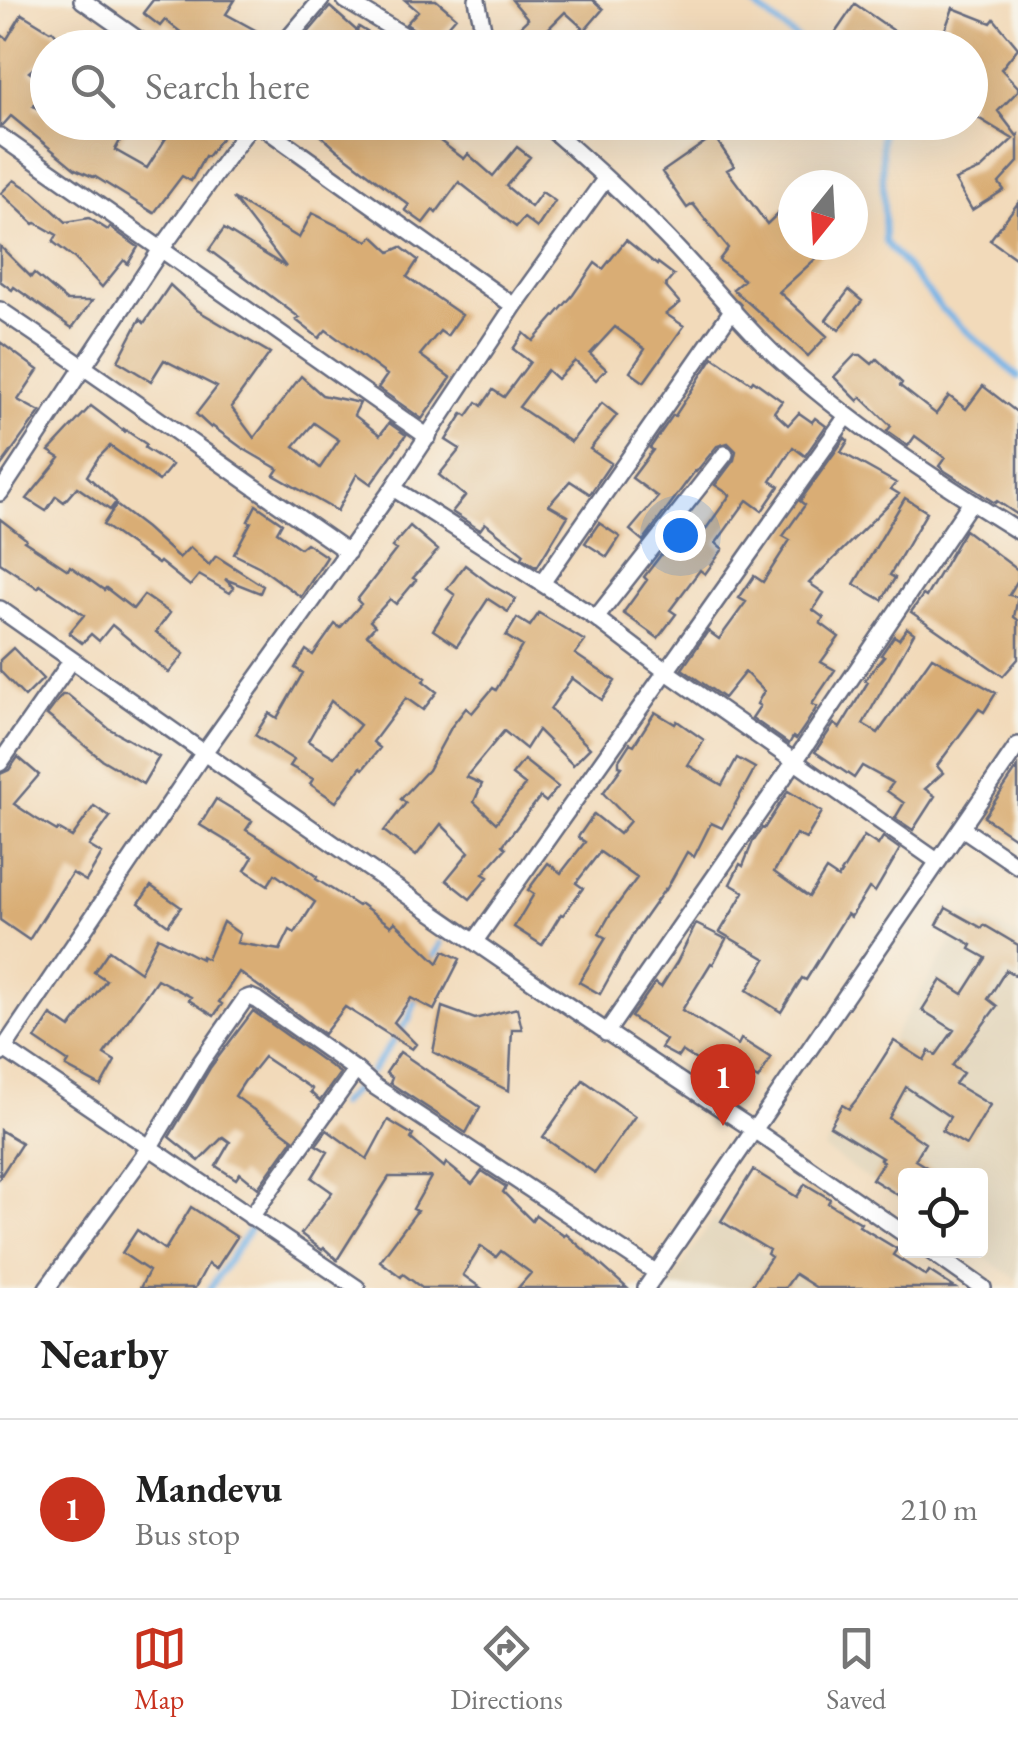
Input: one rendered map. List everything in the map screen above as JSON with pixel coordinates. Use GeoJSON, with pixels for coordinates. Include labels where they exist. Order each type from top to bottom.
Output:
{"type":"FeatureCollection","features":[{"type":"Feature","properties":{"kind":"street"},"geometry":{"type":"LineString","coordinates":[[82,0],[124,30]]}},
{"type":"Feature","properties":{"kind":"street"},"geometry":{"type":"LineString","coordinates":[[295,30],[321,0]]}},
{"type":"Feature","properties":{"kind":"street"},"geometry":{"type":"LineString","coordinates":[[345,0],[396,30]]}},
{"type":"Feature","properties":{"kind":"street"},"geometry":{"type":"LineString","coordinates":[[478,0],[484,30]]}},
{"type":"Feature","properties":{"kind":"street"},"geometry":{"type":"LineString","coordinates":[[0,136],[428,437]]}},
{"type":"Feature","properties":{"kind":"street"},"geometry":{"type":"LineString","coordinates":[[0,494],[162,248],[242,140]]}},
{"type":"Feature","properties":{"kind":"street"},"geometry":{"type":"LineString","coordinates":[[280,140],[514,306]]}},
{"type":"Feature","properties":{"kind":"street"},"geometry":{"type":"LineString","coordinates":[[563,140],[663,233],[774,354],[900,456],[1018,531]]}},
{"type":"Feature","properties":{"kind":"street"},"geometry":{"type":"LineString","coordinates":[[357,1288],[1,1050],[606,178]]}},
{"type":"Feature","properties":{"kind":"street"},"geometry":{"type":"LineString","coordinates":[[542,583],[733,309]]}},
{"type":"Feature","properties":{"kind":"street"},"geometry":{"type":"LineString","coordinates":[[0,310],[348,552]]}},
{"type":"Feature","properties":{"kind":"street"},"geometry":{"type":"LineString","coordinates":[[475,942],[847,416]]}},
{"type":"Feature","properties":{"kind":"street"},"geometry":{"type":"LineString","coordinates":[[596,618],[725,454]]}},
{"type":"Feature","properties":{"kind":"street"},"geometry":{"type":"LineString","coordinates":[[393,488],[596,618],[937,862]]}},
{"type":"Feature","properties":{"kind":"street"},"geometry":{"type":"LineString","coordinates":[[606,1033],[971,502]]}},
{"type":"Feature","properties":{"kind":"street"},"geometry":{"type":"LineString","coordinates":[[0,609],[606,1033],[898,1229]]}},
{"type":"Feature","properties":{"kind":"street"},"geometry":{"type":"LineString","coordinates":[[0,763],[72,660]]}},
{"type":"Feature","properties":{"kind":"street"},"geometry":{"type":"LineString","coordinates":[[646,1288],[1018,745]]}},
{"type":"Feature","properties":{"kind":"street"},"geometry":{"type":"LineString","coordinates":[[962,828],[1018,866]]}},
{"type":"Feature","properties":{"kind":"street"},"geometry":{"type":"LineString","coordinates":[[48,1288],[149,1148],[245,998],[250,997],[374,1086],[657,1273]]}},
{"type":"Feature","properties":{"kind":"street"},"geometry":{"type":"LineString","coordinates":[[252,1216],[356,1070]]}},
{"type":"Feature","properties":{"kind":"street"},"geometry":{"type":"LineString","coordinates":[[940,1258],[983,1288]]}},
{"type":"Feature","properties":{"kind":"shaded area"},"geometry":{"type":"Polygon","coordinates":[[[970,912],[1018,937],[1018,1280],[985,1258],[988,1258],[988,1168],[898,1168],[898,1199],[824,1149],[970,912]]]}},
{"type":"Feature","properties":{"kind":"shaded area"},"geometry":{"type":"Polygon","coordinates":[[[714,1218],[815,1288],[667,1288],[714,1218]]]}},
{"type":"Feature","properties":{"kind":"building"},"geometry":{"type":"Polygon","coordinates":[[[153,0],[235,0],[226,14],[255,30],[178,30],[165,20],[160,26],[143,13],[153,0]]]}},
{"type":"Feature","properties":{"kind":"building"},"geometry":{"type":"Polygon","coordinates":[[[405,0],[436,0],[456,17],[445,30],[415,30],[406,24],[418,11],[405,0]]]}},
{"type":"Feature","properties":{"kind":"building"},"geometry":{"type":"Polygon","coordinates":[[[512,0],[593,0],[603,9],[585,30],[565,12],[547,30],[516,30],[528,19],[512,0]]]}},
{"type":"Feature","properties":{"kind":"building"},"geometry":{"type":"Polygon","coordinates":[[[855,4],[893,30],[837,30],[855,4]]]}},
{"type":"Feature","properties":{"kind":"building"},"geometry":{"type":"Polygon","coordinates":[[[330,7],[356,30],[310,30],[330,7]]]}},
{"type":"Feature","properties":{"kind":"building"},"geometry":{"type":"Polygon","coordinates":[[[953,8],[991,23],[994,19],[1018,48],[1001,69],[1018,91],[998,111],[1018,135],[1018,162],[999,183],[1004,190],[972,210],[955,180],[981,169],[1013,139],[988,124],[988,30],[945,30],[953,8]]]}},
{"type":"Feature","properties":{"kind":"building"},"geometry":{"type":"Polygon","coordinates":[[[22,14],[48,30],[30,30],[30,132],[11,116],[0,125],[0,34],[7,39],[22,14]]]}},
{"type":"Feature","properties":{"kind":"building"},"geometry":{"type":"Polygon","coordinates":[[[40,140],[120,140],[115,150],[147,168],[165,140],[220,140],[191,181],[182,176],[154,213],[94,176],[75,169],[40,140]]]}},
{"type":"Feature","properties":{"kind":"building"},"geometry":{"type":"Polygon","coordinates":[[[326,140],[439,140],[464,159],[468,154],[493,176],[517,147],[530,157],[506,186],[531,207],[542,192],[555,201],[537,228],[524,218],[516,227],[459,182],[436,213],[433,210],[423,223],[405,210],[409,205],[326,140]]]}},
{"type":"Feature","properties":{"kind":"building"},"geometry":{"type":"Polygon","coordinates":[[[708,140],[717,140],[734,166],[727,170],[767,224],[778,213],[778,260],[814,260],[779,292],[827,336],[808,356],[733,289],[744,280],[719,260],[728,248],[693,204],[687,208],[662,172],[708,140]]]}},
{"type":"Feature","properties":{"kind":"building"},"geometry":{"type":"Polygon","coordinates":[[[14,180],[66,222],[89,218],[138,247],[128,264],[124,260],[102,287],[53,242],[57,235],[34,224],[1,193],[14,180]]]}},
{"type":"Feature","properties":{"kind":"building"},"geometry":{"type":"Polygon","coordinates":[[[233,198],[299,238],[312,213],[368,241],[373,236],[390,252],[401,247],[418,260],[407,277],[462,315],[447,336],[440,331],[420,355],[451,378],[422,419],[378,388],[387,375],[326,330],[319,338],[296,320],[300,318],[209,250],[224,229],[286,267],[233,198]]]}},
{"type":"Feature","properties":{"kind":"building"},"geometry":{"type":"Polygon","coordinates":[[[1018,203],[1018,260],[990,240],[1018,203]]]}},
{"type":"Feature","properties":{"kind":"building"},"geometry":{"type":"Polygon","coordinates":[[[626,240],[674,275],[665,286],[680,303],[666,314],[684,326],[644,382],[630,372],[645,349],[615,327],[590,354],[606,369],[596,380],[575,361],[557,379],[547,370],[519,407],[571,442],[602,403],[617,415],[590,449],[611,463],[590,494],[570,481],[549,505],[568,516],[537,567],[485,523],[480,530],[452,512],[465,496],[439,475],[460,449],[446,440],[463,413],[467,416],[477,402],[482,406],[493,390],[504,397],[530,362],[513,349],[524,333],[533,341],[595,263],[603,269],[626,240]]]}},
{"type":"Feature","properties":{"kind":"building"},"geometry":{"type":"Polygon","coordinates":[[[0,246],[31,277],[34,273],[67,301],[92,301],[72,328],[0,281],[0,246]]]}},
{"type":"Feature","properties":{"kind":"building"},"geometry":{"type":"Polygon","coordinates":[[[170,285],[197,310],[270,353],[231,407],[254,438],[301,376],[322,395],[360,403],[354,415],[380,435],[389,423],[406,435],[371,484],[357,474],[337,511],[274,475],[278,469],[211,428],[196,414],[217,387],[164,360],[151,381],[118,361],[140,319],[144,323],[170,285]],[[314,423],[294,446],[320,468],[339,440],[314,423]]]}},
{"type":"Feature","properties":{"kind":"building"},"geometry":{"type":"Polygon","coordinates":[[[849,290],[862,301],[839,330],[826,320],[849,290]]]}},
{"type":"Feature","properties":{"kind":"building"},"geometry":{"type":"Polygon","coordinates":[[[0,342],[38,370],[18,400],[40,412],[0,467],[0,342]]]}},
{"type":"Feature","properties":{"kind":"building"},"geometry":{"type":"Polygon","coordinates":[[[855,355],[872,364],[877,359],[902,383],[900,386],[936,414],[949,396],[966,409],[983,386],[1018,413],[1018,515],[945,471],[939,466],[945,458],[915,436],[908,446],[887,431],[891,426],[834,377],[855,355]]]}},
{"type":"Feature","properties":{"kind":"building"},"geometry":{"type":"Polygon","coordinates":[[[713,357],[782,401],[774,412],[788,425],[799,413],[826,426],[805,456],[793,447],[771,481],[779,486],[762,511],[747,500],[716,543],[723,549],[705,574],[700,570],[670,610],[676,614],[658,638],[623,613],[647,580],[644,577],[687,521],[703,533],[730,495],[715,485],[734,460],[736,451],[728,443],[717,446],[643,541],[630,530],[658,497],[632,478],[713,357]]]}},
{"type":"Feature","properties":{"kind":"building"},"geometry":{"type":"Polygon","coordinates":[[[91,406],[172,465],[159,481],[110,446],[87,476],[116,502],[110,510],[77,487],[64,502],[56,496],[46,511],[27,499],[60,458],[49,451],[91,406]]]}},
{"type":"Feature","properties":{"kind":"building"},"geometry":{"type":"Polygon","coordinates":[[[845,438],[848,441],[841,452],[896,483],[891,489],[899,494],[809,583],[824,593],[813,610],[824,618],[820,623],[839,637],[821,662],[835,670],[812,704],[817,707],[789,744],[752,718],[764,691],[745,672],[724,698],[682,669],[708,631],[719,639],[746,602],[739,598],[754,576],[763,582],[790,540],[783,536],[805,505],[800,501],[845,438]]]}},
{"type":"Feature","properties":{"kind":"building"},"geometry":{"type":"Polygon","coordinates":[[[905,498],[927,512],[890,575],[895,578],[882,600],[854,584],[905,498]]]}},
{"type":"Feature","properties":{"kind":"building"},"geometry":{"type":"Polygon","coordinates":[[[116,505],[179,558],[190,547],[209,565],[216,556],[263,586],[260,593],[225,579],[234,588],[230,593],[199,575],[190,586],[103,525],[116,505]]]}},
{"type":"Feature","properties":{"kind":"building"},"geometry":{"type":"Polygon","coordinates":[[[256,505],[282,523],[277,532],[300,548],[306,543],[327,557],[301,597],[260,567],[234,554],[256,505]]]}},
{"type":"Feature","properties":{"kind":"building"},"geometry":{"type":"Polygon","coordinates":[[[0,519],[24,541],[68,570],[70,566],[106,588],[133,609],[144,595],[170,613],[156,632],[184,654],[169,673],[112,625],[99,641],[91,634],[82,643],[69,633],[84,615],[0,563],[0,519]]]}},
{"type":"Feature","properties":{"kind":"building"},"geometry":{"type":"Polygon","coordinates":[[[599,523],[620,537],[607,557],[585,543],[599,523]]]}},
{"type":"Feature","properties":{"kind":"building"},"geometry":{"type":"Polygon","coordinates":[[[410,526],[438,550],[396,604],[390,599],[370,621],[375,626],[367,635],[426,678],[423,681],[437,692],[423,710],[406,698],[373,742],[380,748],[336,802],[310,784],[313,779],[290,766],[294,760],[255,735],[269,713],[277,718],[303,673],[295,668],[306,650],[313,655],[335,624],[340,628],[361,604],[357,600],[396,550],[392,547],[410,526]],[[331,701],[308,741],[334,757],[360,725],[331,701]]]}},
{"type":"Feature","properties":{"kind":"building"},"geometry":{"type":"Polygon","coordinates":[[[965,530],[1018,570],[1018,580],[1009,595],[1018,597],[1014,617],[1018,620],[1018,659],[1003,676],[911,612],[923,595],[926,597],[965,530]]]}},
{"type":"Feature","properties":{"kind":"building"},"geometry":{"type":"Polygon","coordinates":[[[465,565],[516,599],[508,612],[488,599],[457,646],[433,630],[455,595],[447,589],[465,565]]]}},
{"type":"Feature","properties":{"kind":"building"},"geometry":{"type":"Polygon","coordinates":[[[539,613],[585,641],[575,654],[615,681],[602,700],[572,678],[550,709],[590,748],[573,765],[538,730],[526,749],[504,731],[466,777],[482,784],[474,802],[496,823],[525,785],[512,775],[524,760],[558,787],[546,802],[540,797],[503,845],[506,848],[483,874],[488,877],[470,899],[446,880],[469,852],[441,824],[416,856],[384,831],[406,803],[401,799],[428,770],[466,708],[472,713],[493,688],[496,690],[522,646],[506,636],[517,618],[530,626],[539,613]]]}},
{"type":"Feature","properties":{"kind":"building"},"geometry":{"type":"Polygon","coordinates":[[[907,628],[914,633],[863,724],[878,733],[932,657],[996,693],[984,712],[979,709],[937,766],[943,773],[925,789],[935,796],[913,830],[895,818],[904,803],[887,791],[893,783],[862,766],[854,778],[815,752],[834,724],[840,728],[868,682],[865,680],[884,656],[881,655],[894,636],[899,639],[907,628]]]}},
{"type":"Feature","properties":{"kind":"building"},"geometry":{"type":"Polygon","coordinates":[[[13,648],[43,679],[25,697],[0,671],[0,660],[13,648]]]}},
{"type":"Feature","properties":{"kind":"building"},"geometry":{"type":"Polygon","coordinates":[[[62,695],[68,695],[108,728],[159,757],[143,784],[101,759],[47,715],[62,695]]]}},
{"type":"Feature","properties":{"kind":"building"},"geometry":{"type":"Polygon","coordinates":[[[655,712],[675,724],[677,721],[704,740],[688,765],[722,785],[737,758],[755,768],[722,828],[711,823],[694,857],[687,852],[600,994],[579,982],[606,938],[599,934],[637,878],[600,852],[576,883],[583,888],[542,945],[514,927],[534,894],[528,890],[548,863],[561,873],[585,842],[578,837],[594,814],[619,834],[630,821],[603,793],[622,767],[619,760],[655,712]]]}},
{"type":"Feature","properties":{"kind":"building"},"geometry":{"type":"Polygon","coordinates":[[[18,757],[39,775],[14,804],[35,818],[72,837],[94,806],[110,817],[89,846],[102,854],[86,881],[72,873],[29,940],[0,920],[0,774],[9,770],[18,757]]]}},
{"type":"Feature","properties":{"kind":"building"},"geometry":{"type":"Polygon","coordinates":[[[1018,767],[1018,840],[984,817],[1018,767]]]}},
{"type":"Feature","properties":{"kind":"building"},"geometry":{"type":"Polygon","coordinates":[[[788,791],[822,812],[806,839],[796,834],[774,872],[809,897],[826,870],[838,878],[864,836],[878,845],[883,837],[900,849],[875,892],[869,888],[851,917],[847,914],[781,1012],[747,990],[766,959],[720,932],[744,892],[730,884],[753,841],[788,791]]]}},
{"type":"Feature","properties":{"kind":"building"},"geometry":{"type":"Polygon","coordinates":[[[216,799],[252,821],[246,830],[316,879],[391,926],[395,922],[438,963],[444,951],[460,959],[434,1010],[411,998],[394,1022],[416,1044],[412,1049],[345,1007],[324,1034],[239,972],[214,1016],[189,1000],[191,997],[157,979],[104,1054],[115,1061],[101,1086],[66,1067],[69,1062],[35,1039],[51,1015],[70,1028],[106,980],[94,972],[109,950],[140,972],[158,937],[207,959],[223,922],[240,934],[237,943],[280,950],[290,930],[295,933],[315,902],[275,874],[268,885],[245,870],[253,857],[200,825],[216,799]]]}},
{"type":"Feature","properties":{"kind":"building"},"geometry":{"type":"Polygon","coordinates":[[[151,886],[181,907],[168,925],[139,903],[151,886]]]}},
{"type":"Feature","properties":{"kind":"building"},"geometry":{"type":"Polygon","coordinates":[[[946,908],[1018,945],[1018,977],[1006,970],[988,999],[997,1006],[952,1066],[963,1073],[955,1084],[990,1105],[966,1145],[942,1131],[950,1117],[906,1087],[889,1118],[925,1143],[915,1160],[928,1168],[898,1168],[898,1195],[872,1179],[882,1158],[830,1126],[842,1105],[849,1109],[857,1099],[894,1041],[924,1060],[929,1051],[936,1055],[954,1030],[922,1010],[941,980],[963,994],[986,958],[937,925],[946,908]]]}},
{"type":"Feature","properties":{"kind":"building"},"geometry":{"type":"Polygon","coordinates":[[[696,924],[726,939],[682,1010],[738,1045],[741,1039],[771,1058],[758,1079],[724,1058],[715,1072],[682,1051],[678,1057],[661,1048],[666,1040],[631,1017],[655,983],[661,987],[696,924]]]}},
{"type":"Feature","properties":{"kind":"building"},"geometry":{"type":"Polygon","coordinates":[[[442,1007],[475,1019],[517,1008],[522,1029],[512,1029],[509,1091],[433,1052],[442,1007]]]}},
{"type":"Feature","properties":{"kind":"building"},"geometry":{"type":"Polygon","coordinates":[[[253,1011],[340,1073],[320,1101],[310,1092],[312,1089],[264,1057],[244,1082],[235,1096],[293,1139],[258,1188],[240,1173],[236,1179],[216,1166],[230,1142],[223,1137],[199,1161],[169,1137],[210,1068],[253,1011]]]}},
{"type":"Feature","properties":{"kind":"building"},"geometry":{"type":"Polygon","coordinates":[[[400,1052],[480,1107],[466,1133],[390,1083],[392,1078],[386,1073],[400,1052]]]}},
{"type":"Feature","properties":{"kind":"building"},"geometry":{"type":"Polygon","coordinates":[[[583,1080],[635,1116],[595,1173],[543,1137],[583,1080]]]}},
{"type":"Feature","properties":{"kind":"building"},"geometry":{"type":"Polygon","coordinates":[[[388,1120],[413,1135],[411,1139],[444,1167],[446,1163],[472,1184],[482,1171],[506,1187],[503,1192],[532,1221],[536,1215],[566,1234],[627,1288],[518,1288],[531,1273],[501,1251],[496,1257],[481,1246],[463,1275],[481,1288],[422,1288],[403,1274],[401,1277],[380,1261],[417,1211],[413,1209],[431,1177],[389,1177],[337,1260],[322,1250],[301,1234],[332,1192],[312,1178],[328,1152],[316,1145],[327,1130],[367,1159],[388,1120]]]}},
{"type":"Feature","properties":{"kind":"building"},"geometry":{"type":"Polygon","coordinates":[[[0,1130],[22,1143],[0,1177],[0,1130]]]}},
{"type":"Feature","properties":{"kind":"building"},"geometry":{"type":"Polygon","coordinates":[[[753,1170],[797,1197],[805,1184],[861,1223],[859,1226],[897,1249],[893,1255],[926,1276],[929,1271],[955,1288],[817,1288],[795,1274],[785,1288],[750,1288],[771,1257],[767,1254],[769,1250],[721,1221],[753,1170]]]}},
{"type":"Feature","properties":{"kind":"building"},"geometry":{"type":"Polygon","coordinates":[[[191,1207],[237,1237],[216,1269],[208,1264],[195,1288],[140,1288],[149,1271],[122,1253],[137,1230],[165,1250],[191,1207]]]}},
{"type":"Feature","properties":{"kind":"waterway"},"geometry":{"type":"LineString","coordinates":[[748,0],[786,30]]}},
{"type":"Feature","properties":{"kind":"waterway"},"geometry":{"type":"LineString","coordinates":[[881,140],[885,242],[942,309],[1018,377]]}},
{"type":"Feature","properties":{"kind":"waterway"},"geometry":{"type":"LineString","coordinates":[[430,964],[440,943]]}},
{"type":"Feature","properties":{"kind":"waterway"},"geometry":{"type":"LineString","coordinates":[[371,1072],[409,1019],[417,994]]}},
{"type":"Feature","properties":{"kind":"waterway"},"geometry":{"type":"LineString","coordinates":[[339,1105],[363,1081]]}},
{"type":"Feature","properties":{"kind":"waterway"},"geometry":{"type":"LineString","coordinates":[[210,1288],[252,1226]]}},
{"type":"Feature","properties":{"kind":"place","name":"Mandevu"},"geometry":{"type":"Point","coordinates":[723,1126]}}]}
